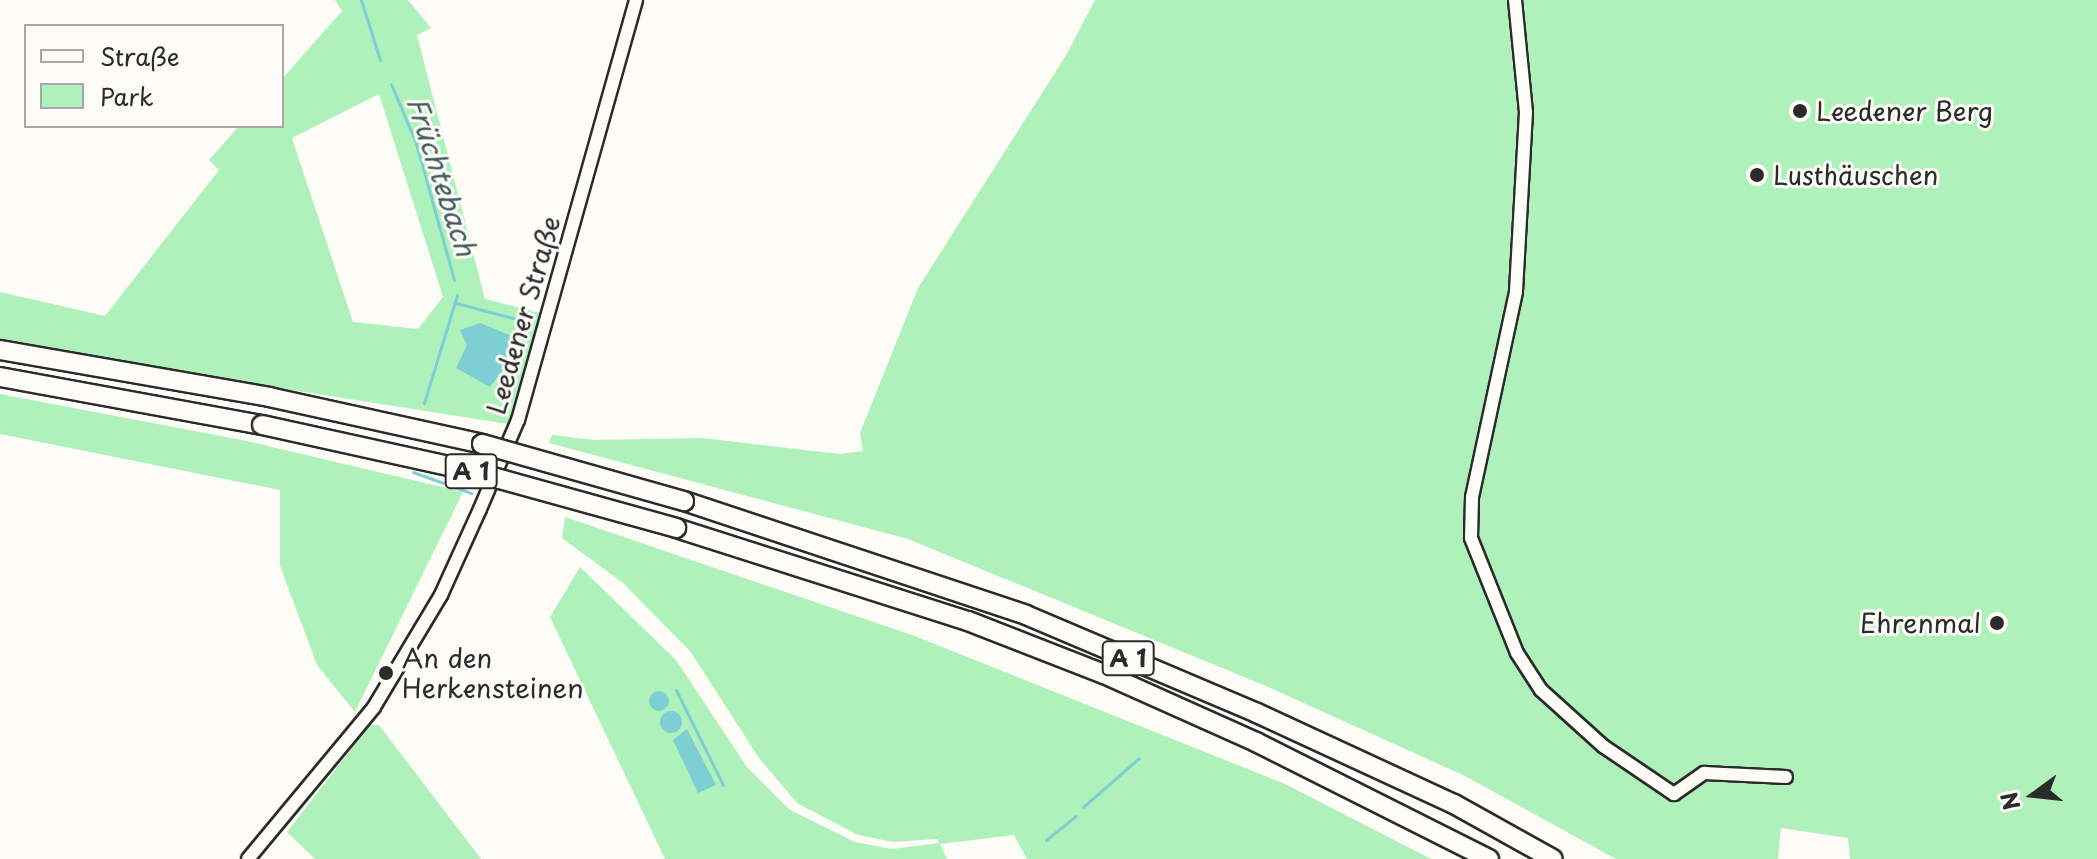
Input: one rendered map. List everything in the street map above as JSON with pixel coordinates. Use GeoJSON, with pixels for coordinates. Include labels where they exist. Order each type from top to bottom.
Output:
{"type":"FeatureCollection","features":[{"type":"Feature","properties":{"kind":"highway","name":"A 1"},"geometry":{"type":"LineString","coordinates":[[0,350],[269,397],[482,444],[684,501],[1026,615],[1454,804],[1553,859]]}},
{"type":"Feature","properties":{"kind":"highway","name":"A 1"},"geometry":{"type":"LineString","coordinates":[[0,377],[262,425],[471,471],[676,528],[968,621],[1104,674],[1256,742],[1489,859]]}},
{"type":"Feature","properties":{"kind":"street","name":"Leedener Straße"},"geometry":{"type":"LineString","coordinates":[[248,859],[374,707],[441,595],[480,509],[518,420],[636,0]]}},
{"type":"Feature","properties":{"kind":"street"},"geometry":{"type":"LineString","coordinates":[[1515,0],[1526,112],[1516,292],[1472,497],[1471,538],[1501,620],[1541,690],[1603,746],[1674,794],[1704,773],[1786,777]]}},
{"type":"Feature","properties":{"kind":"green space"},"geometry":{"type":"Polygon","coordinates":[[[335,0],[408,0],[431,28],[417,35],[485,299],[540,313],[508,424],[0,344],[0,292],[105,316],[219,170],[209,160],[237,128],[284,128],[284,77],[342,11],[335,0]],[[379,94],[292,138],[353,322],[418,329],[443,297],[379,94]]]}},
{"type":"Feature","properties":{"kind":"green space"},"geometry":{"type":"Polygon","coordinates":[[[1095,0],[2097,0],[2097,859],[1850,859],[1848,838],[1781,828],[1778,859],[1616,859],[1465,776],[1266,686],[908,539],[549,443],[552,435],[595,440],[702,438],[839,454],[863,451],[860,433],[918,288],[1065,57],[1095,0]]]}},
{"type":"Feature","properties":{"kind":"green space"},"geometry":{"type":"Polygon","coordinates":[[[0,394],[247,441],[463,492],[355,712],[317,665],[280,566],[280,490],[0,434],[0,394]]]}},
{"type":"Feature","properties":{"kind":"green space"},"geometry":{"type":"Polygon","coordinates":[[[565,517],[912,635],[1285,784],[1431,859],[1027,859],[1014,835],[940,844],[947,859],[665,859],[550,617],[580,567],[676,660],[747,767],[790,810],[855,842],[892,849],[939,843],[937,839],[893,842],[858,835],[797,803],[759,758],[690,651],[623,583],[562,538],[565,517]]]}},
{"type":"Feature","properties":{"kind":"green space"},"geometry":{"type":"Polygon","coordinates":[[[370,725],[379,725],[481,859],[315,859],[287,832],[370,725]]]}},
{"type":"Feature","properties":{"kind":"water"},"geometry":{"type":"Polygon","coordinates":[[[480,323],[512,336],[505,368],[490,387],[456,368],[467,345],[460,330],[480,323]]]}},
{"type":"Feature","properties":{"kind":"water"},"geometry":{"type":"Polygon","coordinates":[[[659,691],[666,694],[669,701],[666,708],[659,711],[652,708],[649,701],[652,694],[659,691]]]}},
{"type":"Feature","properties":{"kind":"water"},"geometry":{"type":"Polygon","coordinates":[[[671,711],[679,714],[682,722],[679,730],[671,733],[663,730],[660,722],[663,714],[671,711]]]}},
{"type":"Feature","properties":{"kind":"water"},"geometry":{"type":"Polygon","coordinates":[[[687,729],[716,785],[698,793],[673,740],[687,729]]]}},
{"type":"Feature","properties":{"kind":"waterway","name":"Früchtebach"},"geometry":{"type":"LineString","coordinates":[[361,0],[380,60]]}},
{"type":"Feature","properties":{"kind":"waterway","name":"Früchtebach"},"geometry":{"type":"LineString","coordinates":[[391,84],[416,143],[454,280]]}},
{"type":"Feature","properties":{"kind":"waterway","name":"Früchtebach"},"geometry":{"type":"LineString","coordinates":[[424,403],[457,295]]}},
{"type":"Feature","properties":{"kind":"waterway"},"geometry":{"type":"LineString","coordinates":[[456,303],[524,321],[527,332],[508,397]]}},
{"type":"Feature","properties":{"kind":"waterway","name":"Früchtebach"},"geometry":{"type":"LineString","coordinates":[[413,472],[471,493]]}},
{"type":"Feature","properties":{"kind":"waterway"},"geometry":{"type":"LineString","coordinates":[[676,690],[723,785]]}},
{"type":"Feature","properties":{"kind":"waterway"},"geometry":{"type":"LineString","coordinates":[[1083,807],[1139,758]]}},
{"type":"Feature","properties":{"kind":"waterway"},"geometry":{"type":"LineString","coordinates":[[1046,840],[1076,816]]}},
{"type":"Feature","properties":{"kind":"place","name":"Leedener Berg"},"geometry":{"type":"Point","coordinates":[1800,111]}},
{"type":"Feature","properties":{"kind":"place","name":"Lusthäuschen"},"geometry":{"type":"Point","coordinates":[1757,175]}},
{"type":"Feature","properties":{"kind":"place","name":"Ehrenmal"},"geometry":{"type":"Point","coordinates":[1997,623]}},
{"type":"Feature","properties":{"kind":"place","name":"An den Herkensteinen"},"geometry":{"type":"Point","coordinates":[386,673]}}]}
